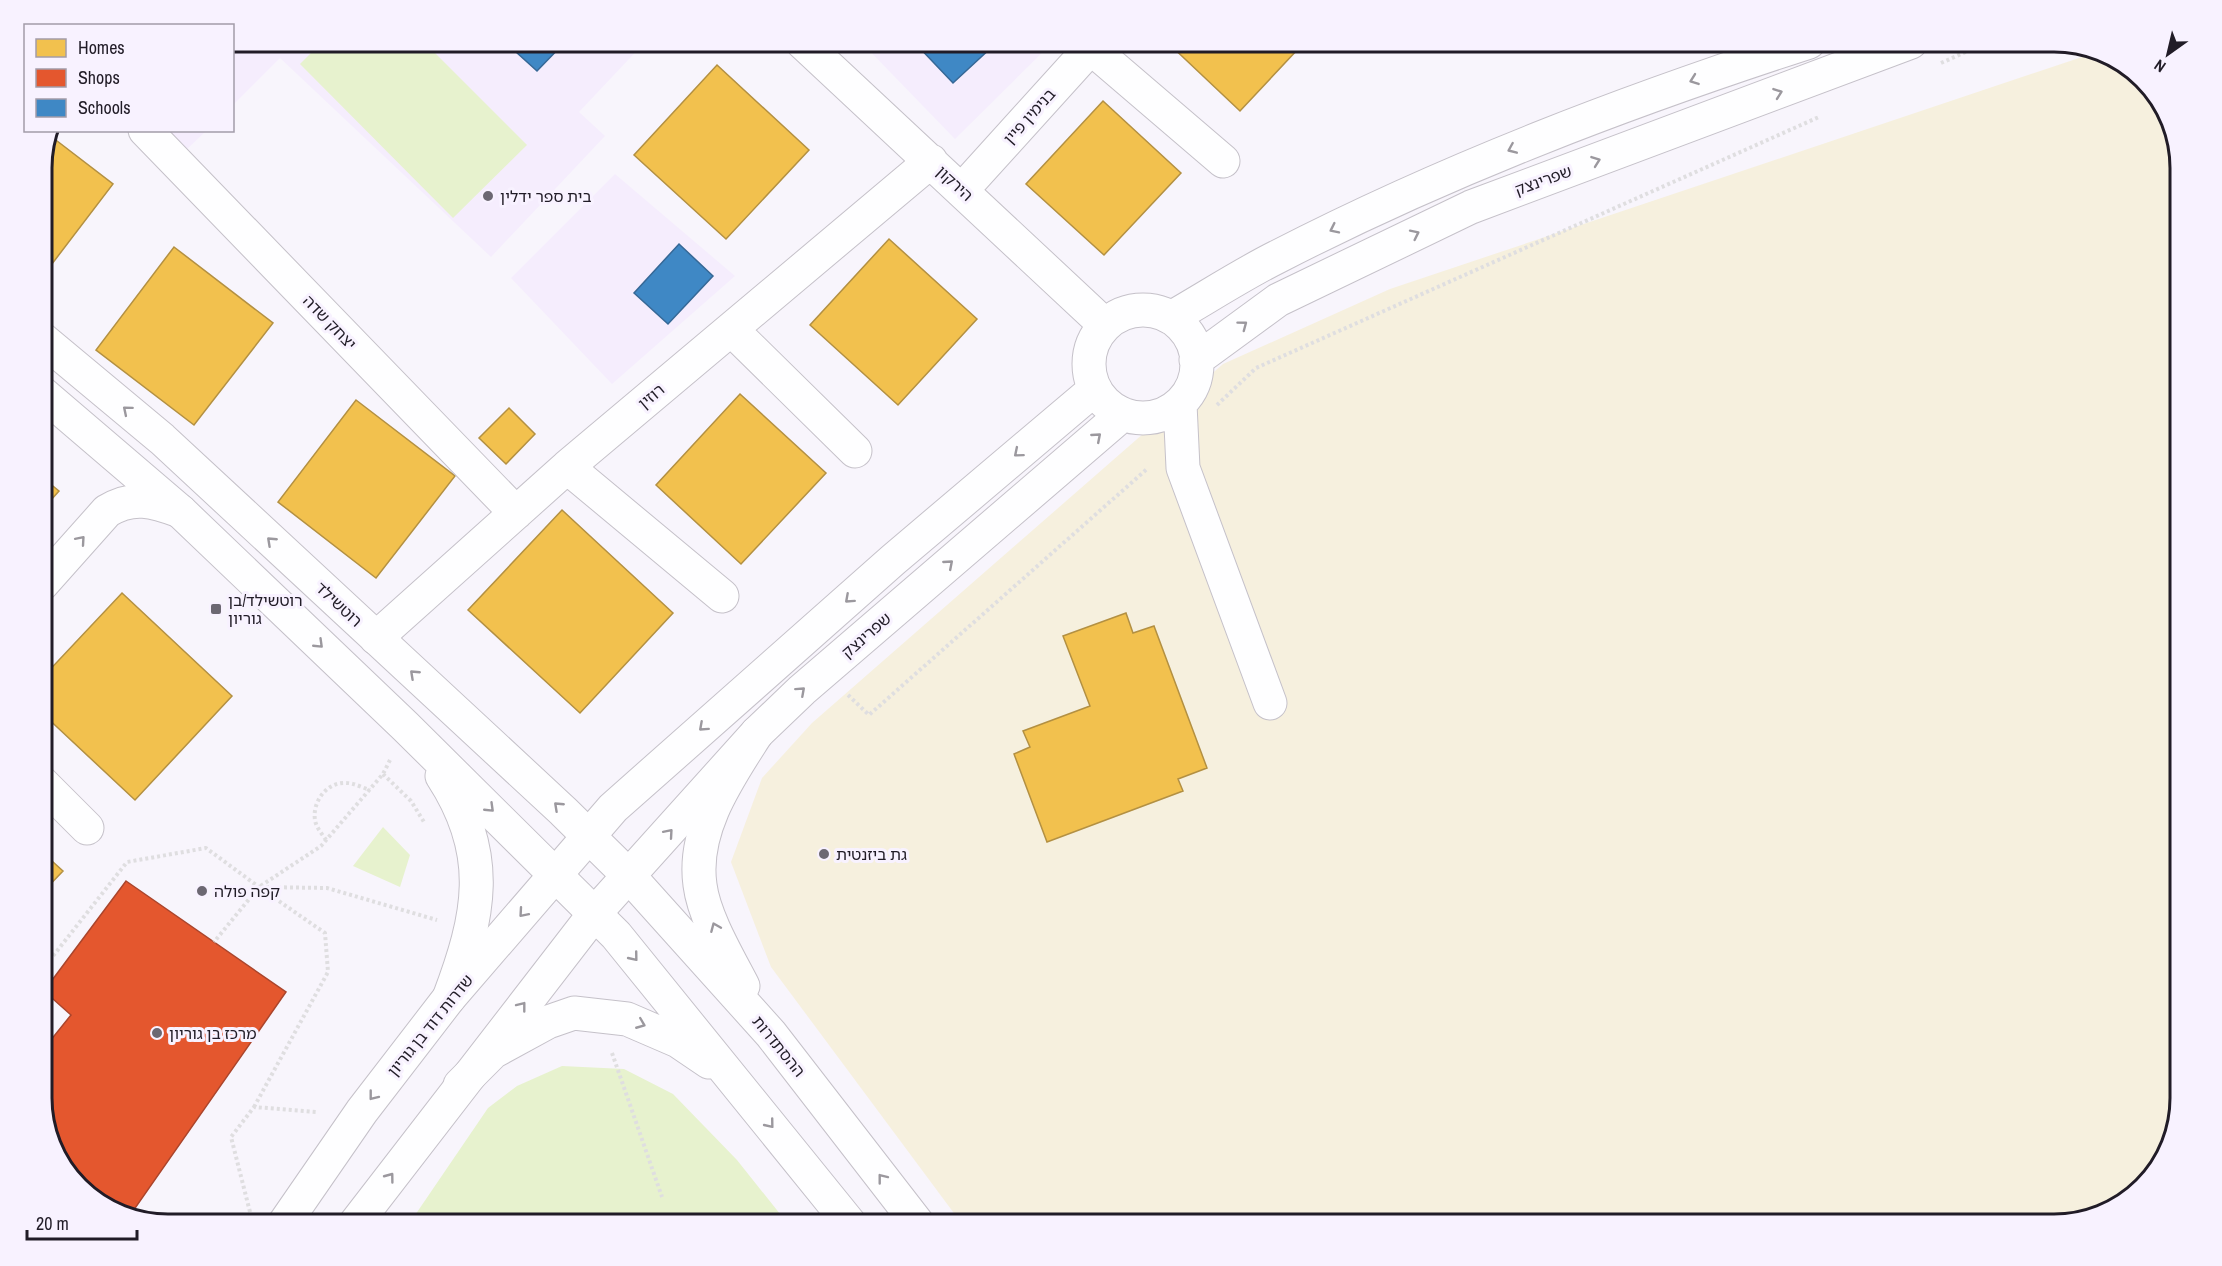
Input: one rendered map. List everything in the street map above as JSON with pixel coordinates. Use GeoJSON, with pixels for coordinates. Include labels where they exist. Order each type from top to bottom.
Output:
{"type":"FeatureCollection","features":[{"type":"Feature","properties":{"kind":"street","name":"הירקון"},"geometry":{"type":"LineString","coordinates":[[813,52],[1105,326]]}},
{"type":"Feature","properties":{"kind":"street","name":"בנימין פיין"},"geometry":{"type":"LineString","coordinates":[[962,190],[1087,52]]}},
{"type":"Feature","properties":{"kind":"street"},"geometry":{"type":"LineString","coordinates":[[1101,52],[1223,161]]}},
{"type":"Feature","properties":{"kind":"street"},"geometry":{"type":"LineString","coordinates":[[1171,318],[1286,252],[1388,203],[1556,130],[1779,52]]}},
{"type":"Feature","properties":{"kind":"street","name":"שפרינצק"},"geometry":{"type":"LineString","coordinates":[[1197,360],[1278,300],[1471,207],[1884,52]]}},
{"type":"Feature","properties":{"kind":"street","name":"יצחק שדה"},"geometry":{"type":"LineString","coordinates":[[147,132],[516,513]]}},
{"type":"Feature","properties":{"kind":"street","name":"רוזין"},"geometry":{"type":"LineString","coordinates":[[376,638],[567,467],[931,161]]}},
{"type":"Feature","properties":{"kind":"street"},"geometry":{"type":"LineString","coordinates":[[1143,309],[1171,318],[1189,336],[1197,360],[1197,372],[1191,389],[1180,404],[1165,414],[1147,418],[1123,414],[1107,404],[1095,388],[1088,366],[1090,349],[1098,333],[1125,312],[1143,309]]}},
{"type":"Feature","properties":{"kind":"street"},"geometry":{"type":"LineString","coordinates":[[731,329],[855,452]]}},
{"type":"Feature","properties":{"kind":"street","name":"רוטשילד"},"geometry":{"type":"LineString","coordinates":[[53,348],[162,439],[589,836],[629,876]]}},
{"type":"Feature","properties":{"kind":"street"},"geometry":{"type":"LineString","coordinates":[[589,836],[613,808],[723,709],[892,560],[1095,388]]}},
{"type":"Feature","properties":{"kind":"street"},"geometry":{"type":"LineString","coordinates":[[53,402],[180,512],[405,726],[595,913],[616,935],[842,1214]]}},
{"type":"Feature","properties":{"kind":"street"},"geometry":{"type":"LineString","coordinates":[[1180,404],[1184,468],[1270,703]]}},
{"type":"Feature","properties":{"kind":"street","name":"שפרינצק"},"geometry":{"type":"LineString","coordinates":[[629,876],[757,733],[824,672],[1123,414]]}},
{"type":"Feature","properties":{"kind":"street"},"geometry":{"type":"LineString","coordinates":[[567,467],[722,596]]}},
{"type":"Feature","properties":{"kind":"street"},"geometry":{"type":"LineString","coordinates":[[53,571],[107,510],[118,504],[143,500],[180,512]]}},
{"type":"Feature","properties":{"kind":"street"},"geometry":{"type":"LineString","coordinates":[[405,726],[452,793],[470,835],[475,864],[478,890],[474,924],[449,998]]}},
{"type":"Feature","properties":{"kind":"street"},"geometry":{"type":"LineString","coordinates":[[757,733],[729,776],[706,826],[700,885],[728,957],[771,1034]]}},
{"type":"Feature","properties":{"kind":"street"},"geometry":{"type":"LineString","coordinates":[[53,794],[87,828]]}},
{"type":"Feature","properties":{"kind":"street","name":"שדרות דוד בן גוריון"},"geometry":{"type":"LineString","coordinates":[[291,1214],[362,1111],[449,998],[589,836]]}},
{"type":"Feature","properties":{"kind":"street"},"geometry":{"type":"LineString","coordinates":[[363,1214],[595,913],[629,876]]}},
{"type":"Feature","properties":{"kind":"street","name":"ההסתדרות"},"geometry":{"type":"LineString","coordinates":[[629,876],[771,1034],[910,1214]]}},
{"type":"Feature","properties":{"kind":"street"},"geometry":{"type":"LineString","coordinates":[[460,1085],[493,1052],[548,1022],[574,1013],[619,1017],[651,1028],[702,1056],[744,1091]]}},
{"type":"Feature","properties":{"kind":"path"},"geometry":{"type":"LineString","coordinates":[[1933,66],[1965,52]]}},
{"type":"Feature","properties":{"kind":"path"},"geometry":{"type":"LineString","coordinates":[[824,672],[869,715],[1182,438],[1256,368],[1824,115]]}},
{"type":"Feature","properties":{"kind":"path"},"geometry":{"type":"LineString","coordinates":[[214,942],[259,887],[326,840],[383,774],[405,726]]}},
{"type":"Feature","properties":{"kind":"path"},"geometry":{"type":"LineString","coordinates":[[383,774],[411,801],[428,830]]}},
{"type":"Feature","properties":{"kind":"path"},"geometry":{"type":"LineString","coordinates":[[326,840],[315,823],[314,808],[322,794],[333,786],[346,782],[370,790]]}},
{"type":"Feature","properties":{"kind":"path"},"geometry":{"type":"LineString","coordinates":[[53,956],[127,862],[206,848],[325,933],[328,972],[254,1107],[231,1137],[250,1213]]}},
{"type":"Feature","properties":{"kind":"path"},"geometry":{"type":"LineString","coordinates":[[259,887],[327,888],[442,921],[442,913]]}},
{"type":"Feature","properties":{"kind":"path"},"geometry":{"type":"LineString","coordinates":[[620,1052],[611,1049],[662,1197]]}},
{"type":"Feature","properties":{"kind":"path"},"geometry":{"type":"LineString","coordinates":[[254,1107],[344,1114],[362,1111]]}},
{"type":"Feature","properties":{"kind":"shaded area","name":"בית ספר ידלין"},"geometry":{"type":"Polygon","coordinates":[[[234,52],[636,52],[579,112],[605,136],[491,257],[280,58],[234,104],[234,52]]]}},
{"type":"Feature","properties":{"kind":"shaded area"},"geometry":{"type":"Polygon","coordinates":[[[871,52],[1043,52],[955,139],[871,52]]]}},
{"type":"Feature","properties":{"kind":"shaded area"},"geometry":{"type":"Polygon","coordinates":[[[168,132],[205,132],[185,151],[168,132]]]}},
{"type":"Feature","properties":{"kind":"shaded area"},"geometry":{"type":"Polygon","coordinates":[[[615,174],[735,276],[612,384],[511,278],[615,174]]]}},
{"type":"Feature","properties":{"kind":"green space"},"geometry":{"type":"Polygon","coordinates":[[[312,52],[434,52],[527,145],[453,218],[300,64],[312,52]]]}},
{"type":"Feature","properties":{"kind":"green space"},"geometry":{"type":"Polygon","coordinates":[[[383,827],[410,855],[400,887],[353,866],[383,827]]]}},
{"type":"Feature","properties":{"kind":"green space"},"geometry":{"type":"Polygon","coordinates":[[[562,1066],[624,1069],[673,1094],[737,1160],[780,1214],[416,1214],[488,1108],[517,1086],[562,1066]]]}},
{"type":"Feature","properties":{"kind":"sand"},"geometry":{"type":"Polygon","coordinates":[[[2084,56],[2098,61],[2124,76],[2146,98],[2154,111],[2161,124],[2169,153],[2170,1097],[2169,1113],[2161,1142],[2146,1168],[2124,1190],[2098,1205],[2069,1213],[2053,1214],[955,1214],[771,967],[731,862],[762,778],[812,723],[1223,364],[1390,289],[2084,56]]]}},
{"type":"Feature","properties":{"kind":"building: Homes"},"geometry":{"type":"Polygon","coordinates":[[[1178,52],[1295,52],[1240,111],[1178,52]]]}},
{"type":"Feature","properties":{"kind":"building: Homes"},"geometry":{"type":"Polygon","coordinates":[[[717,65],[809,150],[726,239],[634,155],[717,65]]]}},
{"type":"Feature","properties":{"kind":"building: Homes"},"geometry":{"type":"Polygon","coordinates":[[[1103,101],[1181,173],[1104,255],[1026,184],[1103,101]]]}},
{"type":"Feature","properties":{"kind":"building: Homes"},"geometry":{"type":"Polygon","coordinates":[[[56,141],[113,184],[53,263],[53,161],[56,141]]]}},
{"type":"Feature","properties":{"kind":"building: Homes"},"geometry":{"type":"Polygon","coordinates":[[[889,239],[977,319],[898,405],[810,325],[889,239]]]}},
{"type":"Feature","properties":{"kind":"building: Homes"},"geometry":{"type":"Polygon","coordinates":[[[174,247],[273,323],[194,425],[96,350],[174,247]]]}},
{"type":"Feature","properties":{"kind":"building: Homes"},"geometry":{"type":"Polygon","coordinates":[[[740,394],[826,473],[741,564],[656,485],[740,394]]]}},
{"type":"Feature","properties":{"kind":"building: Homes"},"geometry":{"type":"Polygon","coordinates":[[[356,400],[455,476],[376,578],[278,502],[356,400]]]}},
{"type":"Feature","properties":{"kind":"building: Homes"},"geometry":{"type":"Polygon","coordinates":[[[509,408],[535,434],[506,464],[479,438],[509,408]]]}},
{"type":"Feature","properties":{"kind":"building: Homes"},"geometry":{"type":"Polygon","coordinates":[[[53,486],[59,491],[53,498],[53,486]]]}},
{"type":"Feature","properties":{"kind":"building: Homes"},"geometry":{"type":"Polygon","coordinates":[[[562,510],[673,613],[580,713],[468,610],[562,510]]]}},
{"type":"Feature","properties":{"kind":"building: Homes"},"geometry":{"type":"Polygon","coordinates":[[[122,593],[232,696],[135,800],[53,723],[53,666],[122,593]]]}},
{"type":"Feature","properties":{"kind":"building: Homes"},"geometry":{"type":"Polygon","coordinates":[[[1126,613],[1133,633],[1154,626],[1207,768],[1178,779],[1183,791],[1047,842],[1014,754],[1030,747],[1023,731],[1090,706],[1063,636],[1126,613]]]}},
{"type":"Feature","properties":{"kind":"building: Homes"},"geometry":{"type":"Polygon","coordinates":[[[53,862],[63,871],[53,881],[53,862]]]}},
{"type":"Feature","properties":{"kind":"building: Shops","name":"מרכז בן גוריון"},"geometry":{"type":"Polygon","coordinates":[[[126,881],[286,992],[135,1209],[98,1190],[76,1168],[61,1142],[53,1105],[53,1037],[71,1015],[53,999],[53,979],[126,881]]]}},
{"type":"Feature","properties":{"kind":"building: Schools"},"geometry":{"type":"Polygon","coordinates":[[[516,52],[555,52],[537,71],[516,52]]]}},
{"type":"Feature","properties":{"kind":"building: Schools"},"geometry":{"type":"Polygon","coordinates":[[[924,52],[987,52],[953,83],[924,52]]]}},
{"type":"Feature","properties":{"kind":"building: Schools"},"geometry":{"type":"Polygon","coordinates":[[[679,244],[713,276],[668,324],[634,293],[679,244]]]}},
{"type":"Feature","properties":{"kind":"place","name":"בית ספר ידלין"},"geometry":{"type":"Point","coordinates":[488,196]}},
{"type":"Feature","properties":{"kind":"place","name":"רוטשילד/בן גוריון"},"geometry":{"type":"Point","coordinates":[216,609]}},
{"type":"Feature","properties":{"kind":"place","name":"גת ביזנטית"},"geometry":{"type":"Point","coordinates":[824,854]}},
{"type":"Feature","properties":{"kind":"place","name":"קפה פולה"},"geometry":{"type":"Point","coordinates":[202,891]}},
{"type":"Feature","properties":{"kind":"place","name":"מרכז בן גוריון"},"geometry":{"type":"Point","coordinates":[157,1033]}}]}
